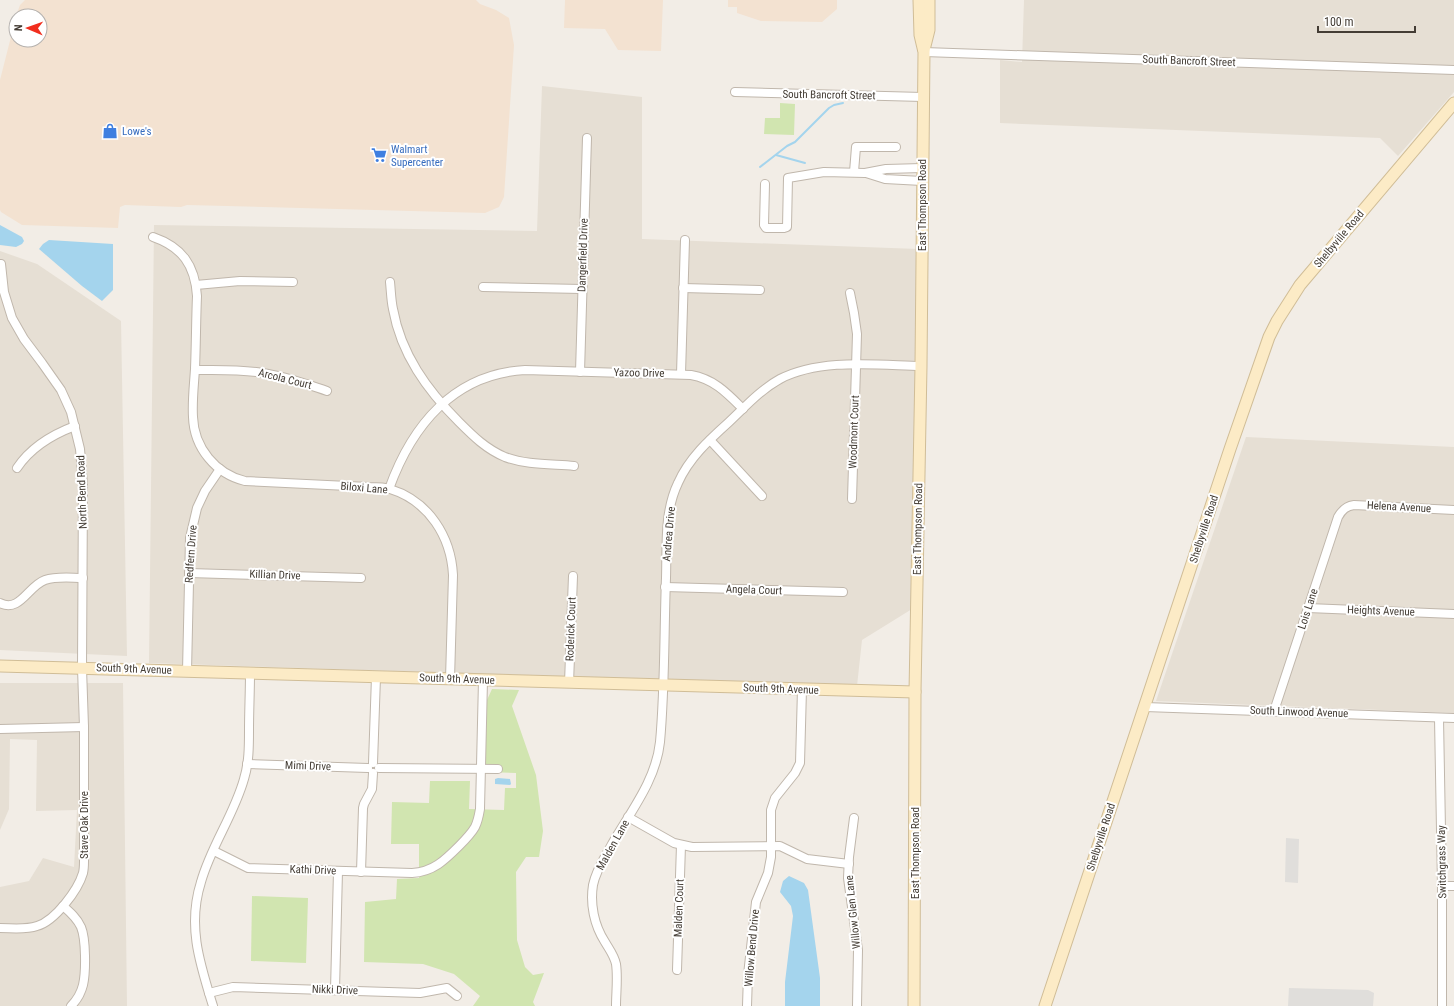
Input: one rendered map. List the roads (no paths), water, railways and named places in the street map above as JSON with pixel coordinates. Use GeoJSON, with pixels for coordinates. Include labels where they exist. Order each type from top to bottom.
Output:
{"type":"FeatureCollection","features":[{"type":"Feature","properties":{"kind":"main road","name":"East Thompson Road"},"geometry":{"type":"LineString","coordinates":[[919,0],[920,35],[924,52]]}},
{"type":"Feature","properties":{"kind":"main road","name":"East Thompson Road"},"geometry":{"type":"LineString","coordinates":[[914,1006],[915,692],[921,366],[923,97],[924,52],[929,30],[929,0]]}},
{"type":"Feature","properties":{"kind":"main road","name":"Shelbyville Road"},"geometry":{"type":"LineString","coordinates":[[1045,1006],[1261,360],[1277,321],[1300,285],[1454,103]]}},
{"type":"Feature","properties":{"kind":"main road","name":"South 9th Avenue"},"geometry":{"type":"LineString","coordinates":[[0,666],[915,692]]}},
{"type":"Feature","properties":{"kind":"street","name":"South Bancroft Street"},"geometry":{"type":"LineString","coordinates":[[924,52],[1454,70]]}},
{"type":"Feature","properties":{"kind":"street","name":"South Bancroft Street"},"geometry":{"type":"LineString","coordinates":[[735,92],[923,97]]}},
{"type":"Feature","properties":{"kind":"street","name":"Dangerfield Drive"},"geometry":{"type":"LineString","coordinates":[[580,372],[587,138]]}},
{"type":"Feature","properties":{"kind":"street"},"geometry":{"type":"LineString","coordinates":[[854,172],[856,147],[896,147]]}},
{"type":"Feature","properties":{"kind":"street"},"geometry":{"type":"LineString","coordinates":[[865,173],[893,169],[922,168]]}},
{"type":"Feature","properties":{"kind":"street"},"geometry":{"type":"LineString","coordinates":[[765,184],[764,225],[766,228],[784,228],[787,226],[788,178],[824,172],[854,172],[865,173],[885,179],[922,181]]}},
{"type":"Feature","properties":{"kind":"street"},"geometry":{"type":"LineString","coordinates":[[153,237],[167,242],[181,253],[192,271],[197,296],[194,426],[202,449],[209,459],[220,469]]}},
{"type":"Feature","properties":{"kind":"street"},"geometry":{"type":"LineString","coordinates":[[681,374],[685,240]]}},
{"type":"Feature","properties":{"kind":"street","name":"North Bend Road"},"geometry":{"type":"LineString","coordinates":[[1,264],[4,292],[12,318],[24,339],[57,382],[75,426],[80,449],[83,486],[82,668]]}},
{"type":"Feature","properties":{"kind":"street"},"geometry":{"type":"LineString","coordinates":[[196,285],[240,281],[293,282]]}},
{"type":"Feature","properties":{"kind":"street"},"geometry":{"type":"LineString","coordinates":[[390,282],[395,320],[408,355],[424,384],[442,405],[470,433],[494,452],[510,459],[574,466]]}},
{"type":"Feature","properties":{"kind":"street"},"geometry":{"type":"LineString","coordinates":[[483,287],[582,289]]}},
{"type":"Feature","properties":{"kind":"street"},"geometry":{"type":"LineString","coordinates":[[683,288],[760,290]]}},
{"type":"Feature","properties":{"kind":"street","name":"Woodmont Court"},"geometry":{"type":"LineString","coordinates":[[850,293],[854,308],[857,334],[852,499]]}},
{"type":"Feature","properties":{"kind":"street"},"geometry":{"type":"LineString","coordinates":[[743,409],[763,390],[781,379],[815,367],[832,365],[921,366]]}},
{"type":"Feature","properties":{"kind":"street","name":"Arcola Court"},"geometry":{"type":"LineString","coordinates":[[195,370],[264,373],[328,391]]}},
{"type":"Feature","properties":{"kind":"street","name":"Yazoo Drive"},"geometry":{"type":"LineString","coordinates":[[389,489],[400,461],[423,425],[453,395],[468,385],[492,375],[526,370],[681,374],[697,376],[714,382],[743,409]]}},
{"type":"Feature","properties":{"kind":"street","name":"Andrea Drive"},"geometry":{"type":"LineString","coordinates":[[663,685],[667,528],[673,495],[690,463],[710,440],[743,409]]}},
{"type":"Feature","properties":{"kind":"street"},"geometry":{"type":"LineString","coordinates":[[17,468],[24,458],[37,446],[55,434],[75,426]]}},
{"type":"Feature","properties":{"kind":"street"},"geometry":{"type":"LineString","coordinates":[[710,440],[762,496]]}},
{"type":"Feature","properties":{"kind":"street","name":"Biloxi Lane"},"geometry":{"type":"LineString","coordinates":[[220,469],[232,477],[254,482],[389,489],[411,499],[430,515],[444,534],[450,551],[453,575],[450,679]]}},
{"type":"Feature","properties":{"kind":"street","name":"Redfern Drive"},"geometry":{"type":"LineString","coordinates":[[187,671],[190,538],[197,508],[205,491],[220,469]]}},
{"type":"Feature","properties":{"kind":"street","name":"Helena Avenue"},"geometry":{"type":"LineString","coordinates":[[1344,509],[1354,505],[1454,510]]}},
{"type":"Feature","properties":{"kind":"street","name":"Lois Lane"},"geometry":{"type":"LineString","coordinates":[[1274,712],[1338,517],[1344,509]]}},
{"type":"Feature","properties":{"kind":"street","name":"Killian Drive"},"geometry":{"type":"LineString","coordinates":[[189,573],[361,578]]}},
{"type":"Feature","properties":{"kind":"street","name":"Roderick Court"},"geometry":{"type":"LineString","coordinates":[[570,683],[573,576]]}},
{"type":"Feature","properties":{"kind":"street"},"geometry":{"type":"LineString","coordinates":[[0,603],[5,606],[15,604],[35,586],[45,580],[54,578],[83,578]]}},
{"type":"Feature","properties":{"kind":"street","name":"Angela Court"},"geometry":{"type":"LineString","coordinates":[[665,587],[843,592]]}},
{"type":"Feature","properties":{"kind":"street","name":"Heights Avenue"},"geometry":{"type":"LineString","coordinates":[[1308,608],[1454,614]]}},
{"type":"Feature","properties":{"kind":"street","name":"Stave Oak Drive"},"geometry":{"type":"LineString","coordinates":[[0,928],[25,928],[38,926],[46,922],[63,906],[78,884],[84,868],[84,727],[82,668]]}},
{"type":"Feature","properties":{"kind":"street"},"geometry":{"type":"LineString","coordinates":[[213,1006],[198,957],[194,926],[198,890],[237,799],[247,764],[250,673]]}},
{"type":"Feature","properties":{"kind":"street"},"geometry":{"type":"LineString","coordinates":[[362,872],[363,808],[372,789],[376,677]]}},
{"type":"Feature","properties":{"kind":"street"},"geometry":{"type":"LineString","coordinates":[[481,770],[483,680]]}},
{"type":"Feature","properties":{"kind":"street","name":"Malden Lane"},"geometry":{"type":"LineString","coordinates":[[616,1006],[616,964],[612,951],[604,940],[595,921],[592,903],[593,888],[600,864],[650,780],[656,765],[660,744],[663,685]]}},
{"type":"Feature","properties":{"kind":"street","name":"Willow Bend Drive"},"geometry":{"type":"LineString","coordinates":[[747,1006],[748,975],[756,902],[768,873],[771,858],[771,810],[779,792],[795,773],[800,763],[802,689]]}},
{"type":"Feature","properties":{"kind":"street","name":"South Linwood Avenue"},"geometry":{"type":"LineString","coordinates":[[1145,707],[1454,718]]}},
{"type":"Feature","properties":{"kind":"street","name":"Switchgrass Way"},"geometry":{"type":"LineString","coordinates":[[1439,718],[1442,886],[1442,1006]]}},
{"type":"Feature","properties":{"kind":"street"},"geometry":{"type":"LineString","coordinates":[[0,729],[84,727]]}},
{"type":"Feature","properties":{"kind":"street","name":"Mimi Drive"},"geometry":{"type":"LineString","coordinates":[[247,764],[498,770]]}},
{"type":"Feature","properties":{"kind":"street","name":"Kathi Drive"},"geometry":{"type":"LineString","coordinates":[[214,851],[248,868],[362,872],[418,872],[429,870],[442,862],[469,836],[473,830],[478,819],[480,808],[481,770]]}},
{"type":"Feature","properties":{"kind":"street"},"geometry":{"type":"LineString","coordinates":[[628,817],[674,843],[681,845],[692,847],[783,847],[807,859],[848,864]]}},
{"type":"Feature","properties":{"kind":"street","name":"Willow Glen Lane"},"geometry":{"type":"LineString","coordinates":[[854,818],[848,864],[848,884],[858,950],[857,1006]]}},
{"type":"Feature","properties":{"kind":"street","name":"Malden Court"},"geometry":{"type":"LineString","coordinates":[[677,970],[681,845]]}},
{"type":"Feature","properties":{"kind":"street"},"geometry":{"type":"LineString","coordinates":[[335,990],[338,871]]}},
{"type":"Feature","properties":{"kind":"street"},"geometry":{"type":"LineString","coordinates":[[1442,886],[1454,886]]}},
{"type":"Feature","properties":{"kind":"street"},"geometry":{"type":"LineString","coordinates":[[63,906],[76,918],[84,941],[83,985],[71,1006]]}},
{"type":"Feature","properties":{"kind":"street","name":"Nikki Drive"},"geometry":{"type":"LineString","coordinates":[[209,993],[233,987],[420,993],[447,988],[457,996]]}},
{"type":"Feature","properties":{"kind":"water"},"geometry":{"type":"Polygon","coordinates":[[[0,225],[22,237],[24,241],[22,244],[16,247],[0,245],[0,225]]]}},
{"type":"Feature","properties":{"kind":"water"},"geometry":{"type":"Polygon","coordinates":[[[49,240],[113,244],[113,290],[102,301],[82,286],[39,249],[49,240]]]}},
{"type":"Feature","properties":{"kind":"water"},"geometry":{"type":"Polygon","coordinates":[[[495,779],[510,779],[511,784],[495,784],[495,779]]]}},
{"type":"Feature","properties":{"kind":"water"},"geometry":{"type":"Polygon","coordinates":[[[789,876],[804,883],[808,890],[820,978],[820,1006],[785,1006],[785,982],[793,916],[791,906],[780,892],[783,881],[789,876]]]}},
{"type":"Feature","properties":{"kind":"waterway"},"geometry":{"type":"LineString","coordinates":[[760,167],[787,146],[795,142],[829,108],[843,103]]}},
{"type":"Feature","properties":{"kind":"waterway"},"geometry":{"type":"LineString","coordinates":[[776,155],[805,163]]}},
{"type":"Feature","properties":{"kind":"place","name":"Lowe's"},"geometry":{"type":"Point","coordinates":[110,131]}},
{"type":"Feature","properties":{"kind":"place","name":"Walmart Supercenter"},"geometry":{"type":"Point","coordinates":[379,155]}}]}
